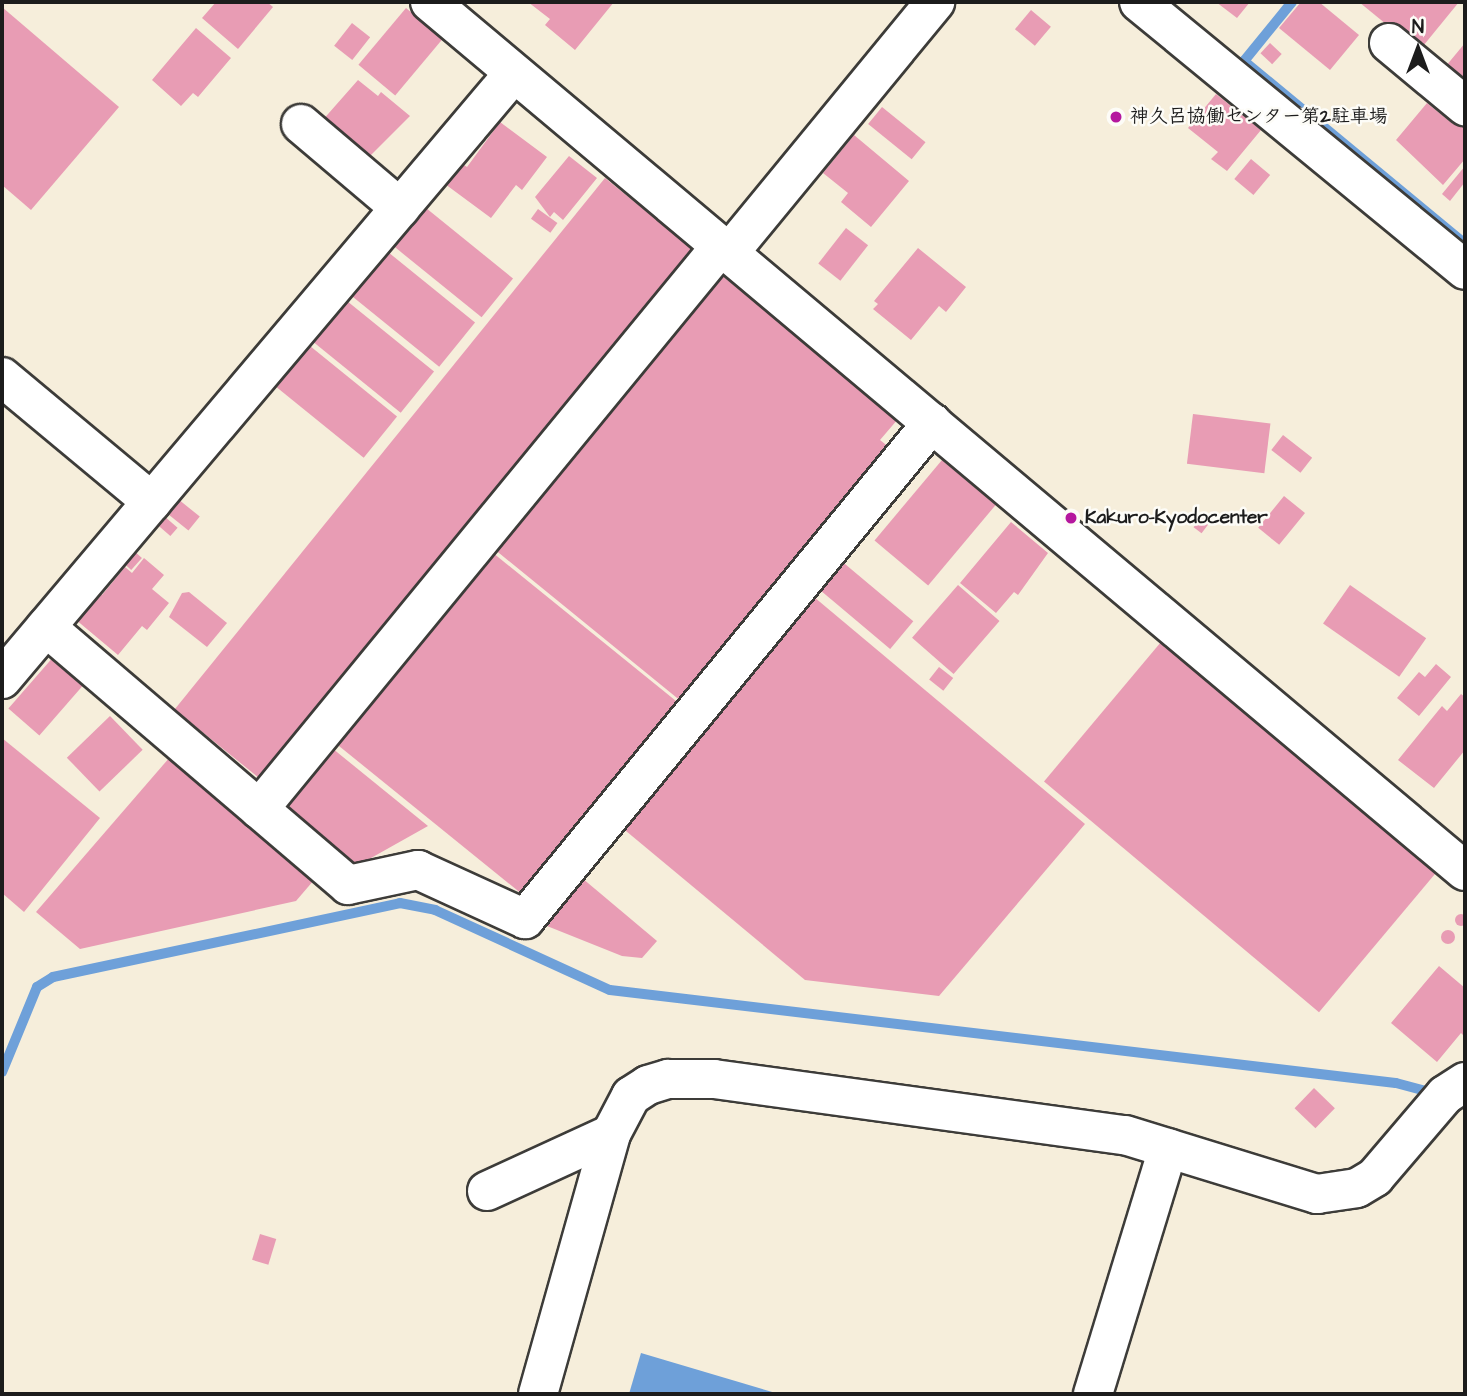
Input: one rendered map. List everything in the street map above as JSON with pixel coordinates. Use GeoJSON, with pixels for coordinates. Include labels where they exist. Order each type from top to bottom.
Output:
{"type":"FeatureCollection","features":[{"type":"Feature","properties":{"kind":"street"},"geometry":{"type":"LineString","coordinates":[[430,2],[1465,871]]}},
{"type":"Feature","properties":{"kind":"street"},"geometry":{"type":"LineString","coordinates":[[259,809],[935,2]]}},
{"type":"Feature","properties":{"kind":"street"},"geometry":{"type":"LineString","coordinates":[[1139,2],[1465,270]]}},
{"type":"Feature","properties":{"kind":"street"},"geometry":{"type":"LineString","coordinates":[[1389,43],[1465,106]]}},
{"type":"Feature","properties":{"kind":"street"},"geometry":{"type":"LineString","coordinates":[[2,680],[514,73]]}},
{"type":"Feature","properties":{"kind":"street"},"geometry":{"type":"LineString","coordinates":[[301,124],[400,208]]}},
{"type":"Feature","properties":{"kind":"street"},"geometry":{"type":"LineString","coordinates":[[2,377],[152,502]]}},
{"type":"Feature","properties":{"kind":"street"},"geometry":{"type":"LineString","coordinates":[[46,627],[348,885],[418,870],[524,919],[932,423]]}},
{"type":"Feature","properties":{"kind":"street"},"geometry":{"type":"LineString","coordinates":[[538,1394],[611,1134],[631,1096],[668,1079],[689,1078],[1125,1135],[1297,1189],[1337,1194],[1375,1177],[1445,1095],[1465,1082]]}},
{"type":"Feature","properties":{"kind":"street"},"geometry":{"type":"LineString","coordinates":[[487,1191],[611,1134]]}},
{"type":"Feature","properties":{"kind":"street"},"geometry":{"type":"LineString","coordinates":[[1093,1394],[1168,1148]]}},
{"type":"Feature","properties":{"kind":"water"},"geometry":{"type":"Polygon","coordinates":[[[641,1353],[779,1394],[629,1394],[641,1353]]]}},
{"type":"Feature","properties":{"kind":"building"},"geometry":{"type":"Polygon","coordinates":[[[216,2],[267,2],[273,7],[238,49],[202,18],[216,2]]]}},
{"type":"Feature","properties":{"kind":"building"},"geometry":{"type":"Polygon","coordinates":[[[528,2],[614,2],[575,50],[545,25],[550,19],[528,2]]]}},
{"type":"Feature","properties":{"kind":"building"},"geometry":{"type":"Polygon","coordinates":[[[1216,2],[1250,2],[1237,18],[1216,2]]]}},
{"type":"Feature","properties":{"kind":"building"},"geometry":{"type":"Polygon","coordinates":[[[1301,2],[1319,2],[1359,35],[1330,70],[1279,28],[1301,2]]]}},
{"type":"Feature","properties":{"kind":"building"},"geometry":{"type":"Polygon","coordinates":[[[1359,2],[1459,2],[1419,51],[1359,2]]]}},
{"type":"Feature","properties":{"kind":"building"},"geometry":{"type":"Polygon","coordinates":[[[2,7],[119,107],[31,210],[2,185],[2,7]]]}},
{"type":"Feature","properties":{"kind":"building"},"geometry":{"type":"Polygon","coordinates":[[[406,8],[443,39],[395,96],[358,65],[406,8]]]}},
{"type":"Feature","properties":{"kind":"building"},"geometry":{"type":"Polygon","coordinates":[[[1031,10],[1051,27],[1035,46],[1015,29],[1031,10]]]}},
{"type":"Feature","properties":{"kind":"building"},"geometry":{"type":"Polygon","coordinates":[[[352,23],[370,37],[352,60],[334,46],[352,23]]]}},
{"type":"Feature","properties":{"kind":"building"},"geometry":{"type":"Polygon","coordinates":[[[196,28],[231,58],[198,97],[193,93],[181,106],[152,80],[196,28]]]}},
{"type":"Feature","properties":{"kind":"building"},"geometry":{"type":"Polygon","coordinates":[[[1270,43],[1282,54],[1272,64],[1260,53],[1270,43]]]}},
{"type":"Feature","properties":{"kind":"building"},"geometry":{"type":"Polygon","coordinates":[[[1465,43],[1465,84],[1441,72],[1465,43]]]}},
{"type":"Feature","properties":{"kind":"building"},"geometry":{"type":"Polygon","coordinates":[[[358,80],[378,96],[381,92],[410,116],[366,160],[321,122],[358,80]]]}},
{"type":"Feature","properties":{"kind":"building"},"geometry":{"type":"Polygon","coordinates":[[[1216,94],[1261,130],[1227,171],[1211,159],[1218,152],[1188,128],[1216,94]]]}},
{"type":"Feature","properties":{"kind":"building"},"geometry":{"type":"Polygon","coordinates":[[[1427,103],[1453,124],[1458,119],[1465,125],[1465,159],[1443,185],[1396,140],[1427,103]]]}},
{"type":"Feature","properties":{"kind":"building"},"geometry":{"type":"Polygon","coordinates":[[[882,107],[926,142],[912,159],[868,124],[882,107]]]}},
{"type":"Feature","properties":{"kind":"building"},"geometry":{"type":"Polygon","coordinates":[[[500,122],[547,157],[522,190],[516,185],[491,218],[445,184],[461,163],[467,167],[500,122]]]}},
{"type":"Feature","properties":{"kind":"building"},"geometry":{"type":"Polygon","coordinates":[[[854,135],[909,181],[871,227],[841,202],[848,193],[823,173],[854,135]]]}},
{"type":"Feature","properties":{"kind":"building"},"geometry":{"type":"Polygon","coordinates":[[[569,156],[597,178],[563,220],[554,212],[550,217],[535,197],[569,156]]]}},
{"type":"Feature","properties":{"kind":"building"},"geometry":{"type":"Polygon","coordinates":[[[1251,159],[1270,175],[1253,195],[1234,179],[1251,159]]]}},
{"type":"Feature","properties":{"kind":"building"},"geometry":{"type":"Polygon","coordinates":[[[1465,166],[1465,182],[1450,201],[1442,194],[1465,166]]]}},
{"type":"Feature","properties":{"kind":"building"},"geometry":{"type":"Polygon","coordinates":[[[605,178],[700,255],[269,786],[175,710],[605,178]]]}},
{"type":"Feature","properties":{"kind":"building"},"geometry":{"type":"Polygon","coordinates":[[[426,208],[513,278],[482,317],[395,247],[426,208]]]}},
{"type":"Feature","properties":{"kind":"building"},"geometry":{"type":"Polygon","coordinates":[[[538,209],[557,223],[550,233],[531,219],[538,209]]]}},
{"type":"Feature","properties":{"kind":"building"},"geometry":{"type":"Polygon","coordinates":[[[846,228],[868,245],[840,281],[818,263],[846,228]]]}},
{"type":"Feature","properties":{"kind":"building"},"geometry":{"type":"Polygon","coordinates":[[[918,248],[966,287],[946,312],[939,306],[911,340],[873,309],[878,304],[874,301],[918,248]]]}},
{"type":"Feature","properties":{"kind":"building"},"geometry":{"type":"Polygon","coordinates":[[[388,252],[475,322],[439,367],[352,296],[388,252]]]}},
{"type":"Feature","properties":{"kind":"building"},"geometry":{"type":"Polygon","coordinates":[[[714,269],[898,419],[880,440],[890,448],[682,702],[488,544],[714,269]]]}},
{"type":"Feature","properties":{"kind":"building"},"geometry":{"type":"Polygon","coordinates":[[[347,301],[434,371],[401,413],[314,342],[347,301]]]}},
{"type":"Feature","properties":{"kind":"building"},"geometry":{"type":"Polygon","coordinates":[[[310,346],[397,416],[364,458],[277,387],[310,346]]]}},
{"type":"Feature","properties":{"kind":"building"},"geometry":{"type":"Polygon","coordinates":[[[1193,414],[1270,424],[1264,473],[1187,464],[1193,414]]]}},
{"type":"Feature","properties":{"kind":"building"},"geometry":{"type":"Polygon","coordinates":[[[1283,435],[1312,458],[1300,473],[1271,450],[1283,435]]]}},
{"type":"Feature","properties":{"kind":"building"},"geometry":{"type":"Polygon","coordinates":[[[942,460],[996,505],[928,585],[875,540],[942,460]]]}},
{"type":"Feature","properties":{"kind":"building"},"geometry":{"type":"Polygon","coordinates":[[[1284,496],[1305,513],[1279,545],[1258,528],[1284,496]]]}},
{"type":"Feature","properties":{"kind":"building"},"geometry":{"type":"Polygon","coordinates":[[[178,499],[200,517],[188,531],[167,513],[178,499]]]}},
{"type":"Feature","properties":{"kind":"building"},"geometry":{"type":"Polygon","coordinates":[[[1205,512],[1213,518],[1202,533],[1194,527],[1205,512]]]}},
{"type":"Feature","properties":{"kind":"building"},"geometry":{"type":"Polygon","coordinates":[[[164,516],[178,528],[170,536],[157,524],[164,516]]]}},
{"type":"Feature","properties":{"kind":"building"},"geometry":{"type":"Polygon","coordinates":[[[1011,522],[1048,553],[1018,595],[1014,592],[996,613],[960,583],[1011,522]]]}},
{"type":"Feature","properties":{"kind":"building"},"geometry":{"type":"Polygon","coordinates":[[[487,548],[680,704],[524,896],[332,740],[487,548]]]}},
{"type":"Feature","properties":{"kind":"building"},"geometry":{"type":"Polygon","coordinates":[[[133,550],[142,558],[131,570],[122,562],[133,550]]]}},
{"type":"Feature","properties":{"kind":"building"},"geometry":{"type":"Polygon","coordinates":[[[144,558],[164,575],[152,589],[169,603],[147,630],[142,626],[118,655],[75,619],[98,591],[102,595],[125,567],[132,573],[144,558]]]}},
{"type":"Feature","properties":{"kind":"building"},"geometry":{"type":"Polygon","coordinates":[[[839,559],[913,621],[890,649],[816,587],[839,559]]]}},
{"type":"Feature","properties":{"kind":"building"},"geometry":{"type":"Polygon","coordinates":[[[958,585],[1000,621],[954,674],[912,638],[958,585]]]}},
{"type":"Feature","properties":{"kind":"building"},"geometry":{"type":"Polygon","coordinates":[[[1350,585],[1426,638],[1399,677],[1323,624],[1350,585]]]}},
{"type":"Feature","properties":{"kind":"building"},"geometry":{"type":"Polygon","coordinates":[[[189,592],[227,623],[207,647],[169,617],[182,593],[189,592]]]}},
{"type":"Feature","properties":{"kind":"building"},"geometry":{"type":"Polygon","coordinates":[[[814,597],[1085,824],[939,996],[805,980],[620,826],[814,597]]]}},
{"type":"Feature","properties":{"kind":"building"},"geometry":{"type":"Polygon","coordinates":[[[1161,642],[1436,873],[1319,1012],[1044,781],[1161,642]]]}},
{"type":"Feature","properties":{"kind":"building"},"geometry":{"type":"Polygon","coordinates":[[[55,655],[86,682],[39,735],[8,709],[55,655]]]}},
{"type":"Feature","properties":{"kind":"building"},"geometry":{"type":"Polygon","coordinates":[[[1436,664],[1451,677],[1419,716],[1397,698],[1419,672],[1425,677],[1436,664]]]}},
{"type":"Feature","properties":{"kind":"building"},"geometry":{"type":"Polygon","coordinates":[[[939,667],[953,678],[943,691],[929,680],[939,667]]]}},
{"type":"Feature","properties":{"kind":"building"},"geometry":{"type":"Polygon","coordinates":[[[1461,694],[1465,697],[1465,750],[1434,788],[1398,760],[1442,706],[1447,711],[1461,694]]]}},
{"type":"Feature","properties":{"kind":"building"},"geometry":{"type":"Polygon","coordinates":[[[110,716],[143,750],[99,791],[67,758],[110,716]]]}},
{"type":"Feature","properties":{"kind":"building"},"geometry":{"type":"Polygon","coordinates":[[[2,738],[100,818],[24,912],[2,893],[2,738]]]}},
{"type":"Feature","properties":{"kind":"building"},"geometry":{"type":"Polygon","coordinates":[[[327,744],[428,826],[355,867],[277,804],[327,744]]]}},
{"type":"Feature","properties":{"kind":"building"},"geometry":{"type":"Polygon","coordinates":[[[170,757],[314,880],[296,901],[80,949],[36,912],[170,757]]]}},
{"type":"Feature","properties":{"kind":"building"},"geometry":{"type":"Polygon","coordinates":[[[582,878],[657,941],[642,958],[622,956],[542,924],[582,878]]]}},
{"type":"Feature","properties":{"kind":"building"},"geometry":{"type":"Polygon","coordinates":[[[1456,915],[1466,915],[1466,925],[1456,925],[1456,915]]]}},
{"type":"Feature","properties":{"kind":"building"},"geometry":{"type":"Polygon","coordinates":[[[1445,930],[1451,930],[1455,937],[1451,944],[1445,944],[1441,940],[1441,934],[1445,930]]]}},
{"type":"Feature","properties":{"kind":"building"},"geometry":{"type":"Polygon","coordinates":[[[1439,966],[1465,988],[1465,1037],[1461,1033],[1437,1062],[1391,1023],[1439,966]]]}},
{"type":"Feature","properties":{"kind":"building"},"geometry":{"type":"Polygon","coordinates":[[[1314,1088],[1335,1108],[1315,1128],[1295,1108],[1314,1088]]]}},
{"type":"Feature","properties":{"kind":"building"},"geometry":{"type":"Polygon","coordinates":[[[260,1234],[276,1239],[268,1265],[252,1260],[260,1234]]]}},
{"type":"Feature","properties":{"kind":"waterway"},"geometry":{"type":"LineString","coordinates":[[1292,2],[1244,61],[1465,244]]}},
{"type":"Feature","properties":{"kind":"waterway"},"geometry":{"type":"LineString","coordinates":[[2,1072],[37,987],[53,977],[400,903],[435,910],[610,990],[1396,1083],[1425,1091]]}},
{"type":"Feature","properties":{"kind":"place","name":"神久呂協働センター第2駐車場"},"geometry":{"type":"Point","coordinates":[1116,117]}},
{"type":"Feature","properties":{"kind":"place","name":"Kakuro-Kyodocenter"},"geometry":{"type":"Point","coordinates":[1071,518]}}]}
